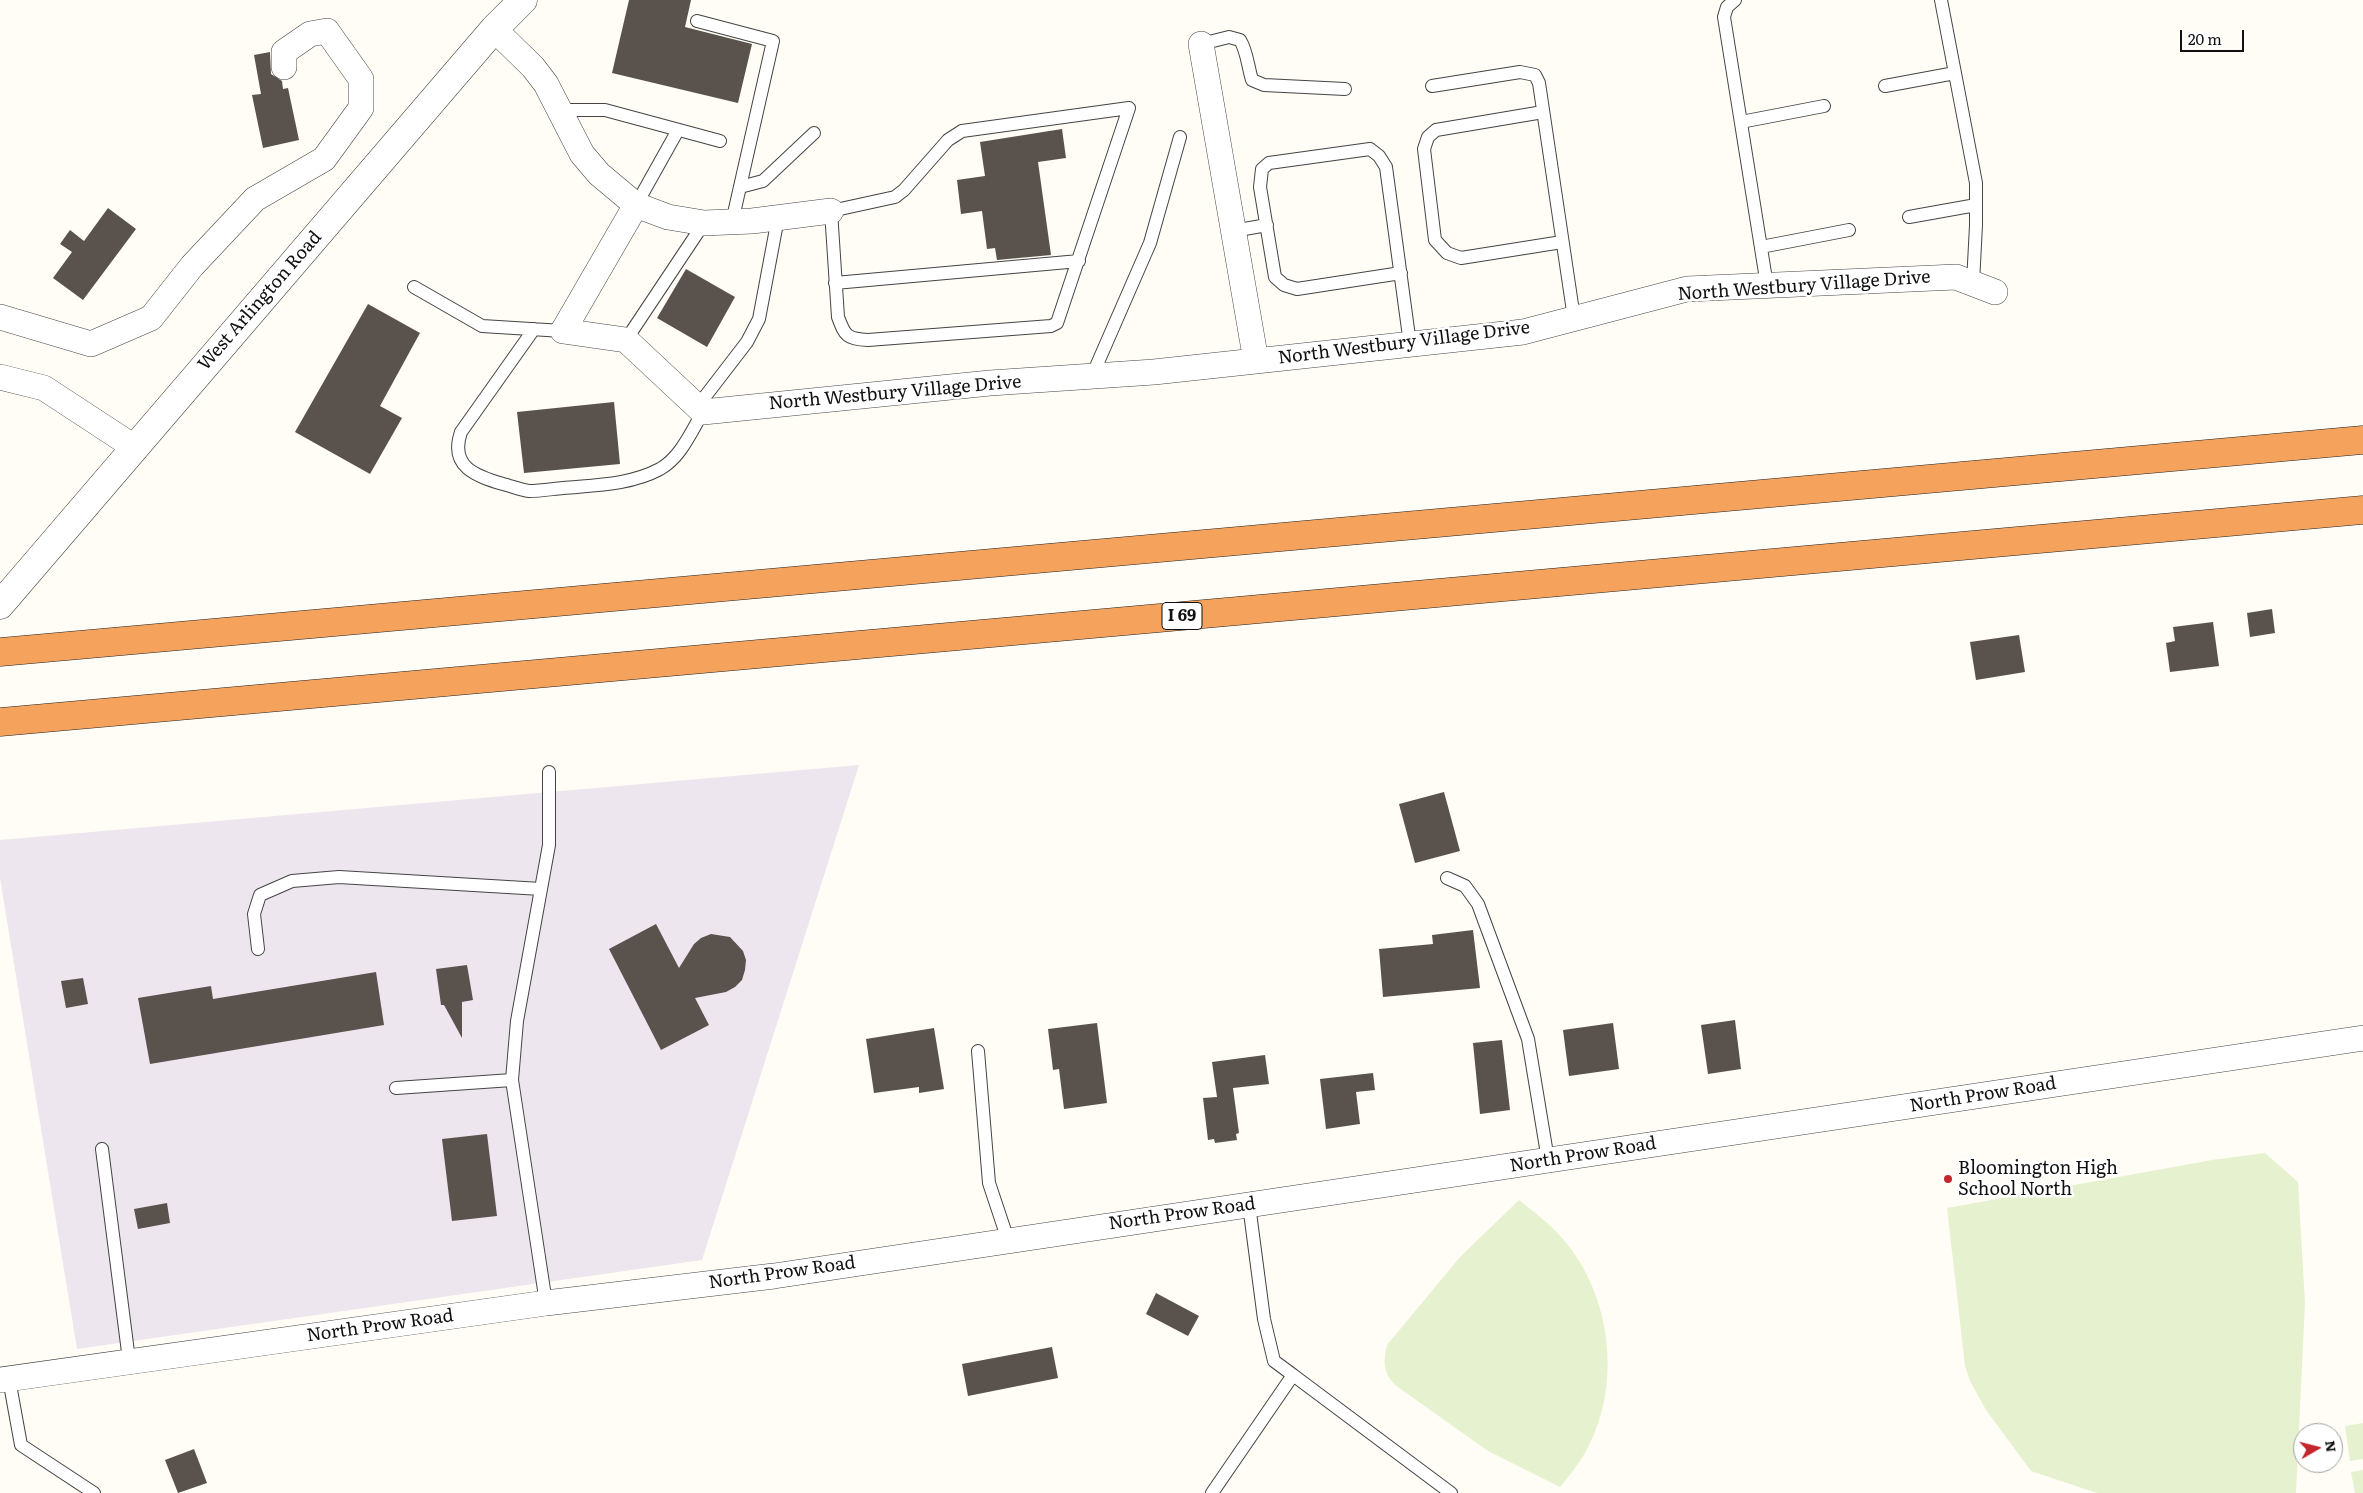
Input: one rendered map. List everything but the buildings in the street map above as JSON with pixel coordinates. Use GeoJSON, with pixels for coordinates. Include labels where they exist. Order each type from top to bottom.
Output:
{"type":"FeatureCollection","features":[{"type":"Feature","properties":{"kind":"highway"},"geometry":{"type":"LineString","coordinates":[[0,652],[2363,440]]}},
{"type":"Feature","properties":{"kind":"highway","name":"I 69"},"geometry":{"type":"LineString","coordinates":[[0,722],[2363,510]]}},
{"type":"Feature","properties":{"kind":"street","name":"West Arlington Road"},"geometry":{"type":"LineString","coordinates":[[0,605],[494,29],[523,0]]}},
{"type":"Feature","properties":{"kind":"street"},"geometry":{"type":"LineString","coordinates":[[494,29],[533,67],[546,84],[582,154],[600,174],[636,205],[668,217],[704,223],[778,218],[831,211]]}},
{"type":"Feature","properties":{"kind":"street"},"geometry":{"type":"LineString","coordinates":[[0,317],[92,344],[151,318],[192,266],[255,199],[324,159],[361,108],[361,79],[327,31],[310,34],[284,52],[284,67]]}},
{"type":"Feature","properties":{"kind":"street","name":"North Westbury Village Drive"},"geometry":{"type":"LineString","coordinates":[[1201,44],[1256,361]]}},
{"type":"Feature","properties":{"kind":"street"},"geometry":{"type":"LineString","coordinates":[[636,205],[563,331],[626,340],[700,409]]}},
{"type":"Feature","properties":{"kind":"street","name":"North Westbury Village Drive"},"geometry":{"type":"LineString","coordinates":[[700,409],[1256,361],[1523,332],[1687,289],[1956,277],[1984,288]]}},
{"type":"Feature","properties":{"kind":"street"},"geometry":{"type":"LineString","coordinates":[[0,377],[44,388],[134,447]]}},
{"type":"Feature","properties":{"kind":"street","name":"North Prow Road"},"geometry":{"type":"LineString","coordinates":[[4,1379],[546,1303],[774,1276],[2363,1038]]}},
{"type":"Feature","properties":{"kind":"lane"},"geometry":{"type":"LineString","coordinates":[[1735,0],[1727,7],[1724,16],[1761,247],[1765,286]]}},
{"type":"Feature","properties":{"kind":"lane"},"geometry":{"type":"LineString","coordinates":[[1941,0],[1976,183],[1976,205],[1984,288]]}},
{"type":"Feature","properties":{"kind":"lane"},"geometry":{"type":"LineString","coordinates":[[696,21],[773,41],[732,222]]}},
{"type":"Feature","properties":{"kind":"lane"},"geometry":{"type":"LineString","coordinates":[[1201,44],[1229,37],[1240,40],[1245,47],[1247,64],[1252,80],[1264,86],[1345,89]]}},
{"type":"Feature","properties":{"kind":"lane"},"geometry":{"type":"LineString","coordinates":[[1432,86],[1520,72],[1535,75],[1539,83],[1544,112],[1574,318]]}},
{"type":"Feature","properties":{"kind":"lane"},"geometry":{"type":"LineString","coordinates":[[1885,86],[1955,73]]}},
{"type":"Feature","properties":{"kind":"lane"},"geometry":{"type":"LineString","coordinates":[[1741,122],[1824,106]]}},
{"type":"Feature","properties":{"kind":"lane"},"geometry":{"type":"LineString","coordinates":[[1130,108],[1079,261],[1060,317],[1057,323],[1051,326],[868,340],[853,339],[844,333],[838,317],[831,211],[895,197],[904,190],[948,140],[962,130],[1130,108]]}},
{"type":"Feature","properties":{"kind":"lane"},"geometry":{"type":"LineString","coordinates":[[560,110],[604,110],[720,141]]}},
{"type":"Feature","properties":{"kind":"lane"},"geometry":{"type":"LineString","coordinates":[[1544,112],[1436,130],[1428,137],[1424,149],[1435,240],[1447,253],[1461,258],[1562,242]]}},
{"type":"Feature","properties":{"kind":"lane"},"geometry":{"type":"LineString","coordinates":[[636,205],[678,130]]}},
{"type":"Feature","properties":{"kind":"lane"},"geometry":{"type":"LineString","coordinates":[[740,187],[763,180],[814,133]]}},
{"type":"Feature","properties":{"kind":"lane"},"geometry":{"type":"LineString","coordinates":[[1092,376],[1150,243],[1180,136]]}},
{"type":"Feature","properties":{"kind":"lane"},"geometry":{"type":"LineString","coordinates":[[1401,273],[1297,289],[1284,285],[1275,278],[1260,187],[1262,170],[1269,163],[1370,149],[1379,156],[1386,167],[1401,273],[1410,344]]}},
{"type":"Feature","properties":{"kind":"lane"},"geometry":{"type":"LineString","coordinates":[[1909,216],[1976,205]]}},
{"type":"Feature","properties":{"kind":"lane"},"geometry":{"type":"LineString","coordinates":[[534,329],[461,432],[457,442],[458,453],[464,465],[475,476],[528,491],[618,483],[641,477],[661,468],[679,452],[700,409],[747,342],[759,319],[778,218]]}},
{"type":"Feature","properties":{"kind":"lane"},"geometry":{"type":"LineString","coordinates":[[626,340],[704,223]]}},
{"type":"Feature","properties":{"kind":"lane"},"geometry":{"type":"LineString","coordinates":[[1233,231],[1266,225]]}},
{"type":"Feature","properties":{"kind":"lane"},"geometry":{"type":"LineString","coordinates":[[1761,247],[1849,230]]}},
{"type":"Feature","properties":{"kind":"lane"},"geometry":{"type":"LineString","coordinates":[[835,283],[1079,261]]}},
{"type":"Feature","properties":{"kind":"lane"},"geometry":{"type":"LineString","coordinates":[[414,287],[482,326],[563,331]]}},
{"type":"Feature","properties":{"kind":"lane"},"geometry":{"type":"LineString","coordinates":[[546,1303],[512,1080],[517,1021],[549,845],[549,772]]}},
{"type":"Feature","properties":{"kind":"lane"},"geometry":{"type":"LineString","coordinates":[[258,949],[254,914],[260,895],[292,881],[340,876],[541,889]]}},
{"type":"Feature","properties":{"kind":"lane"},"geometry":{"type":"LineString","coordinates":[[1447,878],[1465,886],[1478,904],[1528,1039],[1548,1160]]}},
{"type":"Feature","properties":{"kind":"lane"},"geometry":{"type":"LineString","coordinates":[[978,1051],[989,1183],[1008,1240]]}},
{"type":"Feature","properties":{"kind":"lane"},"geometry":{"type":"LineString","coordinates":[[396,1088],[512,1080]]}},
{"type":"Feature","properties":{"kind":"lane"},"geometry":{"type":"LineString","coordinates":[[102,1149],[129,1360]]}},
{"type":"Feature","properties":{"kind":"lane"},"geometry":{"type":"LineString","coordinates":[[1249,1205],[1264,1319],[1274,1361],[1452,1493]]}},
{"type":"Feature","properties":{"kind":"lane"},"geometry":{"type":"LineString","coordinates":[[1212,1493],[1293,1375]]}},
{"type":"Feature","properties":{"kind":"lane"},"geometry":{"type":"LineString","coordinates":[[4,1379],[21,1445],[94,1493]]}},
{"type":"Feature","properties":{"kind":"shaded area"},"geometry":{"type":"Polygon","coordinates":[[[859,765],[702,1260],[77,1349],[0,878],[0,840],[859,765]]]}},
{"type":"Feature","properties":{"kind":"green space"},"geometry":{"type":"Polygon","coordinates":[[[2265,1153],[2298,1182],[2305,1303],[2299,1423],[2293,1423],[2293,1473],[2297,1473],[2296,1493],[2097,1493],[2031,1471],[1986,1410],[1970,1381],[1965,1366],[1947,1208],[2212,1160],[2265,1153]]]}},
{"type":"Feature","properties":{"kind":"green space"},"geometry":{"type":"Polygon","coordinates":[[[1519,1200],[1562,1238],[1579,1261],[1592,1286],[1601,1313],[1606,1342],[1608,1371],[1597,1427],[1585,1453],[1560,1487],[1488,1451],[1395,1385],[1388,1376],[1385,1366],[1387,1345],[1460,1257],[1519,1200]]]}},
{"type":"Feature","properties":{"kind":"green space"},"geometry":{"type":"Polygon","coordinates":[[[2363,1423],[2363,1459],[2350,1461],[2345,1426],[2363,1423]]]}},
{"type":"Feature","properties":{"kind":"green space"},"geometry":{"type":"Polygon","coordinates":[[[2363,1470],[2363,1493],[2355,1493],[2351,1472],[2363,1470]]]}},
{"type":"Feature","properties":{"kind":"place","name":"Bloomington High School North"},"geometry":{"type":"Point","coordinates":[1948,1179]}}]}
